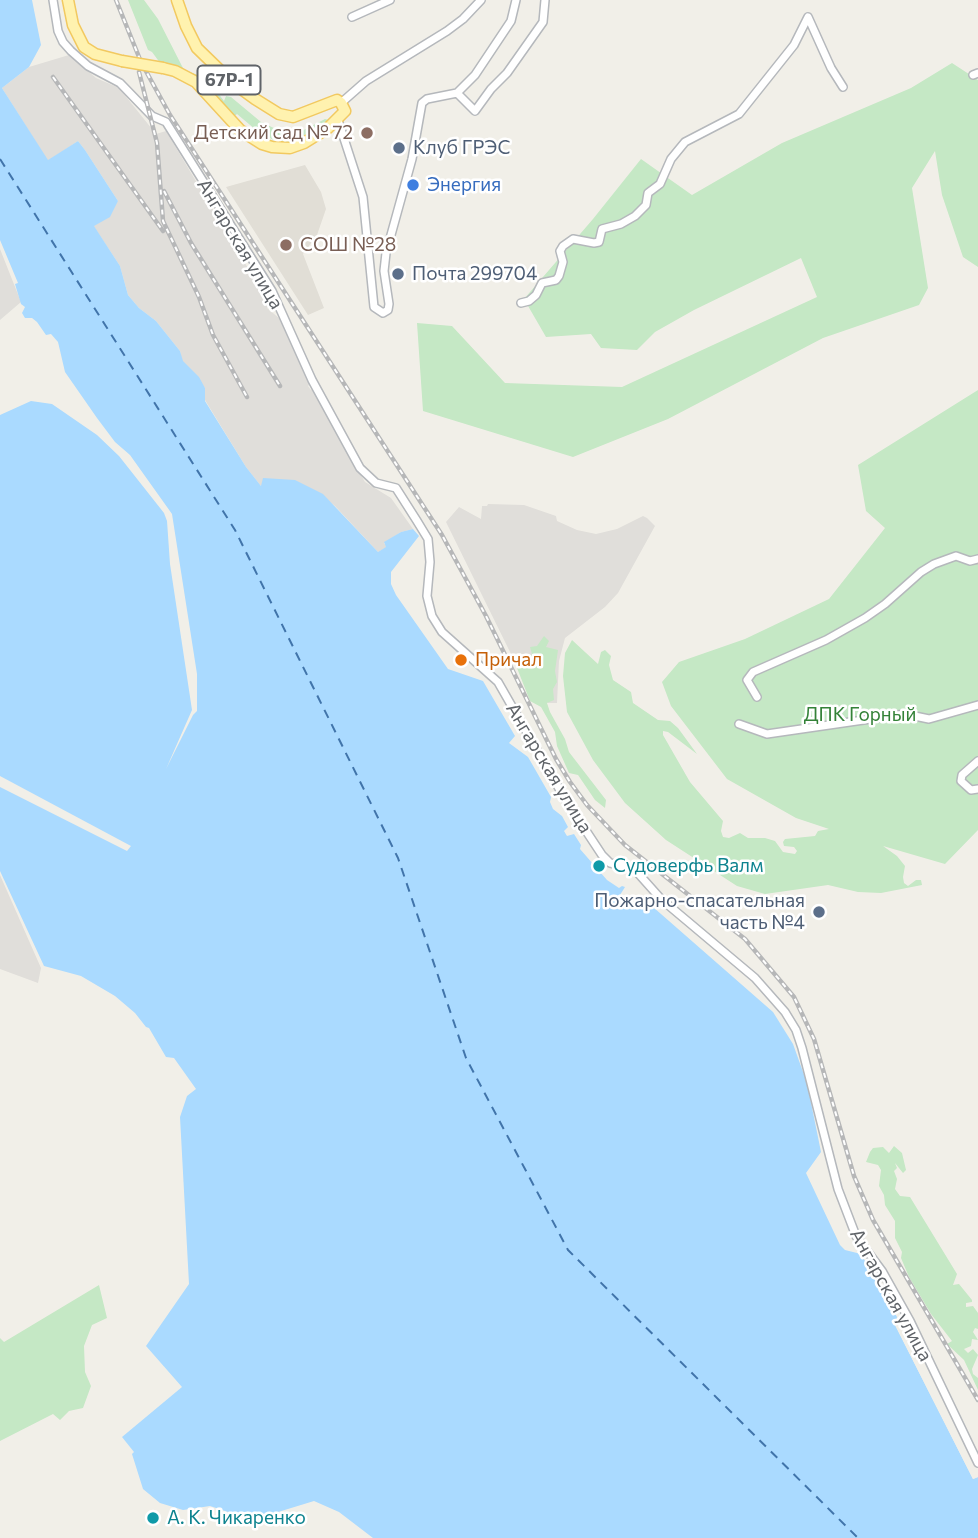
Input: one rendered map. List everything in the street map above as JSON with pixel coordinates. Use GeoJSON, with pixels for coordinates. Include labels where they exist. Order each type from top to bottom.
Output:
{"type":"FeatureCollection","features":[{"type":"Feature","properties":{"kind":"main road","name":"67Р-1"},"geometry":{"type":"LineString","coordinates":[[68,0],[73,25],[84,47],[95,54],[175,71],[196,82],[240,130],[262,144],[280,149],[290,148],[304,143],[338,120]]}},
{"type":"Feature","properties":{"kind":"main road","name":"67Р-1"},"geometry":{"type":"LineString","coordinates":[[177,0],[197,48],[233,83],[279,114],[293,117],[315,110],[330,101],[337,100],[341,103]]}},
{"type":"Feature","properties":{"kind":"main road"},"geometry":{"type":"LineString","coordinates":[[338,120],[345,111],[341,103]]}},
{"type":"Feature","properties":{"kind":"street","name":"Ангарская улица"},"geometry":{"type":"LineString","coordinates":[[53,0],[62,42],[88,66],[116,80],[152,116],[166,122],[272,291],[312,380],[360,468],[376,483],[396,488],[402,493],[428,540],[430,562],[427,596],[432,616],[442,632],[498,682],[594,845],[610,863],[629,867],[636,872],[661,899],[755,978],[785,1012],[796,1030],[802,1048],[838,1189],[856,1236],[882,1271],[910,1321],[978,1463]]}},
{"type":"Feature","properties":{"kind":"street"},"geometry":{"type":"LineString","coordinates":[[352,17],[390,0]]}},
{"type":"Feature","properties":{"kind":"street"},"geometry":{"type":"LineString","coordinates":[[341,103],[366,81],[447,31],[481,0]]}},
{"type":"Feature","properties":{"kind":"street"},"geometry":{"type":"LineString","coordinates":[[338,120],[363,197],[374,307],[383,313],[388,310],[389,304],[384,271],[386,253],[412,159],[420,109],[427,99],[457,93],[475,75],[511,21],[516,0]]}},
{"type":"Feature","properties":{"kind":"street"},"geometry":{"type":"LineString","coordinates":[[457,93],[475,111],[507,73],[543,22],[545,0]]}},
{"type":"Feature","properties":{"kind":"street"},"geometry":{"type":"LineString","coordinates":[[521,303],[536,295],[542,283],[556,280],[559,276],[563,262],[560,251],[563,246],[573,239],[598,242],[602,229],[621,224],[635,216],[646,205],[648,193],[660,184],[671,159],[685,142],[739,114],[794,45],[808,17],[831,68],[843,87]]}},
{"type":"Feature","properties":{"kind":"street"},"geometry":{"type":"LineString","coordinates":[[757,697],[747,680],[753,672],[826,640],[864,618],[934,564],[956,556],[970,561],[978,559]]}},
{"type":"Feature","properties":{"kind":"street"},"geometry":{"type":"LineString","coordinates":[[738,724],[767,734],[905,714],[929,719],[978,705]]}},
{"type":"Feature","properties":{"kind":"street"},"geometry":{"type":"LineString","coordinates":[[978,761],[962,775],[961,781],[971,790],[978,789]]}},
{"type":"Feature","properties":{"kind":"shaded area"},"geometry":{"type":"Polygon","coordinates":[[[69,55],[96,78],[119,88],[156,134],[166,131],[270,305],[267,308],[280,319],[310,384],[308,386],[311,390],[314,389],[365,482],[391,498],[413,529],[401,532],[384,543],[387,547],[378,552],[324,497],[261,486],[246,467],[205,400],[205,388],[182,361],[180,351],[156,321],[128,295],[120,266],[93,225],[118,201],[78,141],[48,161],[2,88],[29,67],[69,55]]]}},
{"type":"Feature","properties":{"kind":"shaded area","name":"СОШ №28"},"geometry":{"type":"Polygon","coordinates":[[[305,165],[321,192],[326,209],[317,235],[303,254],[324,308],[308,315],[226,187],[305,165]]]}},
{"type":"Feature","properties":{"kind":"shaded area"},"geometry":{"type":"Polygon","coordinates":[[[0,249],[21,302],[0,320],[0,249]]]}},
{"type":"Feature","properties":{"kind":"shaded area"},"geometry":{"type":"Polygon","coordinates":[[[524,505],[556,516],[557,521],[577,530],[596,534],[617,529],[643,516],[655,526],[618,593],[605,607],[565,638],[559,661],[557,703],[548,703],[521,653],[511,654],[446,522],[459,507],[481,519],[482,506],[524,505]]]}},
{"type":"Feature","properties":{"kind":"shaded area"},"geometry":{"type":"Polygon","coordinates":[[[0,875],[41,968],[38,983],[0,969],[0,875]]]}},
{"type":"Feature","properties":{"kind":"green space"},"geometry":{"type":"Polygon","coordinates":[[[128,0],[144,0],[158,19],[184,70],[198,75],[215,89],[224,101],[226,96],[231,97],[261,122],[285,136],[296,134],[325,119],[331,123],[320,132],[307,134],[302,143],[284,146],[256,130],[237,114],[232,118],[221,117],[192,84],[179,76],[169,75],[148,50],[128,0]]]}},
{"type":"Feature","properties":{"kind":"green space"},"geometry":{"type":"Polygon","coordinates":[[[952,63],[978,80],[978,267],[963,257],[942,195],[935,151],[912,188],[928,288],[919,305],[823,338],[668,419],[573,457],[423,411],[417,323],[452,326],[505,383],[622,387],[817,297],[801,258],[694,310],[655,332],[637,350],[601,348],[591,334],[546,337],[524,299],[641,159],[692,195],[782,143],[911,88],[952,63]]]}},
{"type":"Feature","properties":{"kind":"green space","name":"ДПК Горный"},"geometry":{"type":"Polygon","coordinates":[[[978,390],[978,830],[945,864],[883,846],[905,866],[904,883],[908,886],[921,880],[922,885],[881,893],[858,892],[828,885],[765,894],[737,886],[666,840],[625,803],[593,760],[567,712],[563,676],[565,653],[572,640],[598,664],[601,652],[605,650],[611,656],[609,665],[613,680],[631,692],[633,703],[658,720],[670,721],[678,728],[697,754],[668,732],[663,731],[663,735],[690,782],[723,821],[723,837],[729,838],[740,833],[748,838],[765,838],[775,841],[783,852],[795,854],[797,851],[794,847],[784,846],[785,839],[815,836],[818,831],[829,829],[796,818],[727,779],[671,706],[662,682],[679,662],[745,639],[829,599],[885,528],[866,511],[858,465],[978,390]]]}},
{"type":"Feature","properties":{"kind":"green space"},"geometry":{"type":"Polygon","coordinates":[[[544,636],[549,641],[546,647],[558,650],[554,700],[547,703],[550,712],[569,752],[606,800],[605,808],[595,800],[578,775],[569,773],[557,746],[555,732],[541,707],[530,701],[517,668],[516,657],[526,661],[532,654],[530,647],[537,646],[544,636]]]}},
{"type":"Feature","properties":{"kind":"green space"},"geometry":{"type":"Polygon","coordinates":[[[894,1146],[902,1153],[906,1170],[903,1173],[895,1163],[895,1189],[900,1196],[910,1197],[957,1274],[953,1285],[959,1284],[972,1300],[966,1303],[966,1307],[973,1306],[978,1313],[978,1329],[975,1328],[973,1332],[978,1340],[972,1339],[971,1346],[964,1349],[968,1353],[973,1349],[978,1355],[972,1369],[978,1378],[978,1390],[964,1360],[947,1344],[952,1341],[931,1314],[909,1277],[895,1238],[895,1221],[885,1205],[879,1186],[881,1170],[878,1165],[866,1162],[873,1148],[883,1147],[889,1153],[894,1146]]]}},
{"type":"Feature","properties":{"kind":"green space"},"geometry":{"type":"Polygon","coordinates":[[[99,1285],[107,1318],[92,1325],[84,1346],[85,1372],[91,1386],[83,1408],[69,1411],[60,1420],[53,1414],[0,1441],[0,1338],[4,1342],[99,1285]]]}},
{"type":"Feature","properties":{"kind":"water"},"geometry":{"type":"Polygon","coordinates":[[[0,0],[32,0],[41,45],[29,67],[2,88],[48,160],[78,141],[118,201],[110,217],[94,226],[120,266],[128,295],[156,321],[180,351],[183,361],[199,377],[205,388],[205,401],[246,467],[261,486],[263,478],[295,480],[323,494],[378,552],[386,547],[384,542],[401,532],[413,529],[419,536],[391,572],[391,584],[396,595],[448,669],[483,681],[515,736],[509,743],[528,757],[551,797],[553,809],[562,816],[568,827],[564,831],[567,836],[574,834],[581,845],[580,849],[607,880],[619,888],[625,887],[620,895],[637,908],[645,900],[773,1012],[793,1044],[807,1083],[821,1152],[806,1173],[840,1245],[845,1250],[861,1254],[897,1317],[895,1325],[973,1479],[978,1477],[978,1538],[373,1538],[339,1512],[314,1501],[252,1520],[210,1506],[183,1510],[160,1503],[143,1489],[132,1454],[134,1452],[122,1437],[182,1387],[146,1346],[189,1284],[180,1117],[187,1096],[196,1089],[174,1058],[166,1057],[149,1028],[115,996],[81,976],[44,966],[0,871],[0,415],[31,401],[52,404],[97,435],[119,456],[164,513],[192,710],[166,769],[197,711],[197,674],[172,514],[130,455],[115,442],[65,372],[58,342],[51,334],[46,335],[32,318],[25,318],[22,313],[25,307],[21,304],[15,284],[18,283],[0,240],[0,0]]]}},
{"type":"Feature","properties":{"kind":"pier"},"geometry":{"type":"Polygon","coordinates":[[[0,776],[131,846],[127,851],[0,787],[0,776]]]}},
{"type":"Feature","properties":{"kind":"pier"},"geometry":{"type":"Polygon","coordinates":[[[899,1322],[974,1475],[978,1473],[978,1477],[973,1479],[895,1325],[899,1322]]]}},
{"type":"Feature","properties":{"kind":"ferry route"},"geometry":{"type":"LineString","coordinates":[[0,159],[235,530],[398,858],[466,1058],[568,1250],[858,1538]]}},
{"type":"Feature","properties":{"kind":"railway"},"geometry":{"type":"LineString","coordinates":[[116,0],[141,62],[170,115],[442,535],[570,782],[587,805],[625,845],[745,939],[794,997],[814,1039],[854,1176],[873,1220],[978,1400]]}},
{"type":"Feature","properties":{"kind":"railway"},"geometry":{"type":"LineString","coordinates":[[139,72],[157,143],[163,221],[199,297],[213,335],[247,397]]}},
{"type":"Feature","properties":{"kind":"railway"},"geometry":{"type":"LineString","coordinates":[[53,77],[163,231]]}},
{"type":"Feature","properties":{"kind":"railway"},"geometry":{"type":"LineString","coordinates":[[164,191],[191,243],[280,386]]}},
{"type":"Feature","properties":{"kind":"place","name":"Детский сад № 72"},"geometry":{"type":"Point","coordinates":[367,133]}},
{"type":"Feature","properties":{"kind":"place","name":"Клуб ГРЭС"},"geometry":{"type":"Point","coordinates":[399,148]}},
{"type":"Feature","properties":{"kind":"place","name":"Энергия"},"geometry":{"type":"Point","coordinates":[413,185]}},
{"type":"Feature","properties":{"kind":"place","name":"СОШ №28"},"geometry":{"type":"Point","coordinates":[286,245]}},
{"type":"Feature","properties":{"kind":"place","name":"Почта 299704"},"geometry":{"type":"Point","coordinates":[398,274]}},
{"type":"Feature","properties":{"kind":"place","name":"Причал"},"geometry":{"type":"Point","coordinates":[461,660]}},
{"type":"Feature","properties":{"kind":"place","name":"Судоверфь Валм"},"geometry":{"type":"Point","coordinates":[599,866]}},
{"type":"Feature","properties":{"kind":"place","name":"Пожарно-спасательная часть №4"},"geometry":{"type":"Point","coordinates":[819,912]}},
{"type":"Feature","properties":{"kind":"place","name":"А. К. Чикаренко"},"geometry":{"type":"Point","coordinates":[153,1518]}}]}
